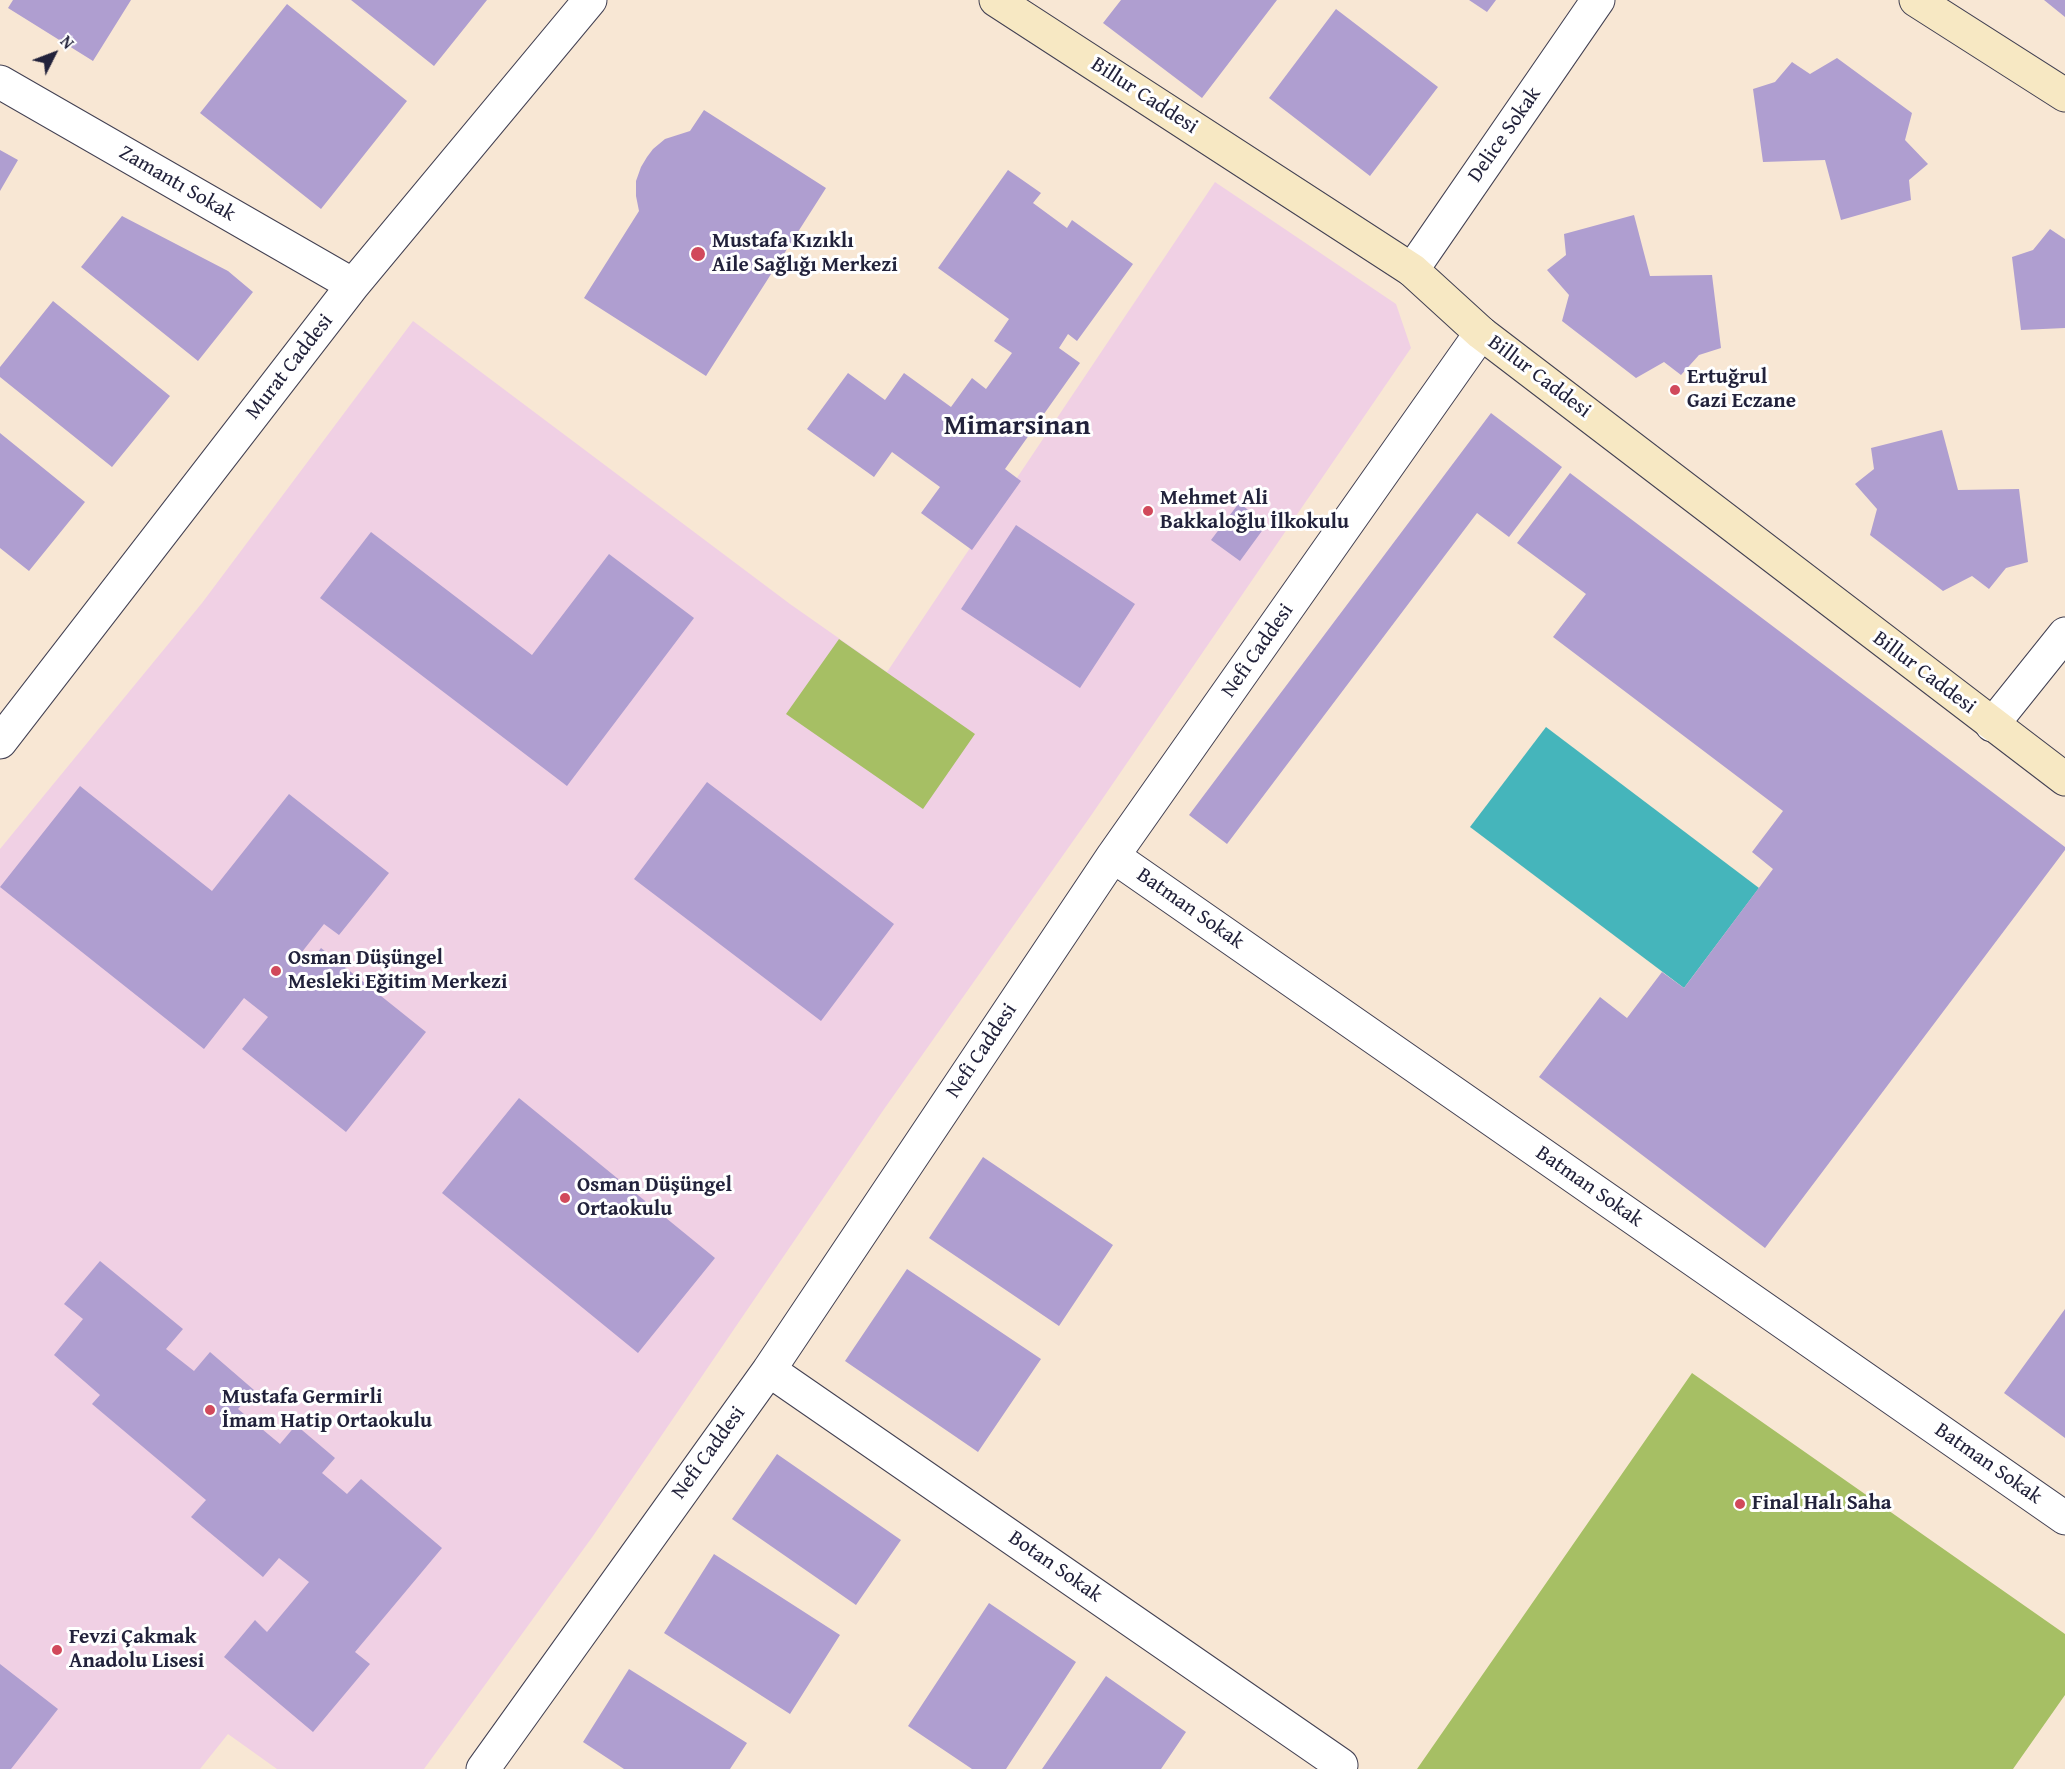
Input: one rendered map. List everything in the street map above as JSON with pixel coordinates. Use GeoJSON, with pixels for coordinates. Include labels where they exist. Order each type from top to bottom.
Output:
{"type":"FeatureCollection","features":[{"type":"Feature","properties":{"kind":"street","name":"Murat Caddesi"},"geometry":{"type":"LineString","coordinates":[[0,742],[353,285],[590,0]]}},
{"type":"Feature","properties":{"kind":"street","name":"Billur Caddesi"},"geometry":{"type":"LineString","coordinates":[[996,0],[1412,270],[1481,333],[2065,779]]}},
{"type":"Feature","properties":{"kind":"street","name":"Delice Sokak"},"geometry":{"type":"LineString","coordinates":[[1412,270],[1598,0]]}},
{"type":"Feature","properties":{"kind":"street"},"geometry":{"type":"LineString","coordinates":[[1916,0],[2065,95]]}},
{"type":"Feature","properties":{"kind":"street","name":"Zamantı Sokak"},"geometry":{"type":"LineString","coordinates":[[0,82],[353,285]]}},
{"type":"Feature","properties":{"kind":"street","name":"Nefi Caddesi"},"geometry":{"type":"LineString","coordinates":[[483,1769],[769,1370],[1113,855],[1481,333]]}},
{"type":"Feature","properties":{"kind":"street"},"geometry":{"type":"LineString","coordinates":[[1992,725],[2065,634]]}},
{"type":"Feature","properties":{"kind":"street","name":"Batman Sokak"},"geometry":{"type":"LineString","coordinates":[[1113,855],[2065,1518]]}},
{"type":"Feature","properties":{"kind":"street","name":"Botan Sokak"},"geometry":{"type":"LineString","coordinates":[[769,1370],[1340,1767]]}},
{"type":"Feature","properties":{"kind":"shaded area"},"geometry":{"type":"Polygon","coordinates":[[[1215,182],[1396,304],[1411,348],[1090,817],[882,1112],[593,1536],[424,1769],[277,1769],[228,1734],[200,1769],[0,1769],[0,849],[202,603],[413,321],[790,604],[887,672],[1215,182]]]}},
{"type":"Feature","properties":{"kind":"green space"},"geometry":{"type":"Polygon","coordinates":[[[839,639],[975,734],[923,809],[786,714],[839,639]]]}},
{"type":"Feature","properties":{"kind":"green space","name":"Final Halı Saha"},"geometry":{"type":"Polygon","coordinates":[[[1692,1373],[2065,1634],[2065,1695],[2013,1769],[1417,1769],[1692,1373]]]}},
{"type":"Feature","properties":{"kind":"water"},"geometry":{"type":"Polygon","coordinates":[[[1546,727],[1759,888],[1684,988],[1470,827],[1546,727]]]}},
{"type":"Feature","properties":{"kind":"building"},"geometry":{"type":"Polygon","coordinates":[[[13,0],[131,0],[93,61],[8,8],[13,0]]]}},
{"type":"Feature","properties":{"kind":"building"},"geometry":{"type":"Polygon","coordinates":[[[351,0],[487,0],[434,66],[351,0]]]}},
{"type":"Feature","properties":{"kind":"building"},"geometry":{"type":"Polygon","coordinates":[[[1121,0],[1277,0],[1202,98],[1103,23],[1121,0]]]}},
{"type":"Feature","properties":{"kind":"building"},"geometry":{"type":"Polygon","coordinates":[[[1469,0],[1496,0],[1487,12],[1469,0]]]}},
{"type":"Feature","properties":{"kind":"building"},"geometry":{"type":"Polygon","coordinates":[[[2044,0],[2065,0],[2065,17],[2044,0]]]}},
{"type":"Feature","properties":{"kind":"building"},"geometry":{"type":"Polygon","coordinates":[[[287,4],[407,101],[321,209],[200,113],[287,4]]]}},
{"type":"Feature","properties":{"kind":"building"},"geometry":{"type":"Polygon","coordinates":[[[1336,9],[1438,87],[1370,176],[1269,98],[1336,9]]]}},
{"type":"Feature","properties":{"kind":"building"},"geometry":{"type":"Polygon","coordinates":[[[1837,58],[1912,113],[1905,140],[1928,164],[1909,180],[1911,200],[1841,220],[1825,160],[1763,162],[1753,89],[1775,82],[1792,62],[1810,74],[1837,58]]]}},
{"type":"Feature","properties":{"kind":"building","name":"Mustafa Kızıklı Aile Sağlığı Merkezi"},"geometry":{"type":"Polygon","coordinates":[[[704,110],[826,188],[706,376],[584,298],[639,211],[636,181],[647,157],[665,139],[690,131],[704,110]]]}},
{"type":"Feature","properties":{"kind":"building"},"geometry":{"type":"Polygon","coordinates":[[[0,150],[18,160],[0,191],[0,150]]]}},
{"type":"Feature","properties":{"kind":"building"},"geometry":{"type":"Polygon","coordinates":[[[1008,170],[1041,193],[1033,203],[1067,228],[1072,220],[1133,264],[1077,341],[1068,334],[1059,348],[1080,363],[1005,469],[1021,481],[972,550],[921,513],[940,487],[892,452],[874,477],[807,429],[848,373],[885,400],[904,373],[951,407],[972,378],[986,389],[1012,353],[994,341],[1009,319],[938,268],[1008,170]]]}},
{"type":"Feature","properties":{"kind":"building"},"geometry":{"type":"Polygon","coordinates":[[[1634,215],[1650,276],[1712,275],[1721,348],[1699,355],[1681,375],[1664,362],[1636,378],[1562,321],[1569,295],[1547,270],[1566,255],[1564,234],[1634,215]]]}},
{"type":"Feature","properties":{"kind":"building"},"geometry":{"type":"Polygon","coordinates":[[[122,216],[228,271],[253,292],[198,361],[81,267],[122,216]]]}},
{"type":"Feature","properties":{"kind":"building"},"geometry":{"type":"Polygon","coordinates":[[[2050,229],[2065,239],[2065,328],[2021,330],[2012,257],[2033,250],[2050,229]]]}},
{"type":"Feature","properties":{"kind":"building"},"geometry":{"type":"Polygon","coordinates":[[[53,301],[170,396],[112,467],[0,377],[0,367],[53,301]]]}},
{"type":"Feature","properties":{"kind":"building"},"geometry":{"type":"Polygon","coordinates":[[[1491,413],[1562,467],[1509,537],[1477,513],[1227,844],[1189,815],[1491,413]]]}},
{"type":"Feature","properties":{"kind":"building"},"geometry":{"type":"Polygon","coordinates":[[[1942,430],[1958,490],[2019,489],[2028,562],[2006,568],[1989,589],[1972,576],[1943,591],[1870,535],[1877,509],[1855,484],[1874,469],[1871,448],[1942,430]]]}},
{"type":"Feature","properties":{"kind":"building"},"geometry":{"type":"Polygon","coordinates":[[[0,433],[85,502],[29,571],[0,548],[0,433]]]}},
{"type":"Feature","properties":{"kind":"building"},"geometry":{"type":"Polygon","coordinates":[[[1570,473],[2065,847],[1765,1248],[1539,1077],[1600,997],[1627,1018],[1662,972],[1684,988],[1773,869],[1752,852],[1783,811],[1553,637],[1586,594],[1517,543],[1570,473]]]}},
{"type":"Feature","properties":{"kind":"building"},"geometry":{"type":"Polygon","coordinates":[[[1239,503],[1267,524],[1240,561],[1211,540],[1239,503]]]}},
{"type":"Feature","properties":{"kind":"building"},"geometry":{"type":"Polygon","coordinates":[[[1016,525],[1135,604],[1080,688],[961,609],[1016,525]]]}},
{"type":"Feature","properties":{"kind":"building"},"geometry":{"type":"Polygon","coordinates":[[[371,532],[532,655],[609,554],[694,618],[567,786],[320,598],[371,532]]]}},
{"type":"Feature","properties":{"kind":"building"},"geometry":{"type":"Polygon","coordinates":[[[707,782],[894,924],[821,1021],[634,879],[707,782]]]}},
{"type":"Feature","properties":{"kind":"building"},"geometry":{"type":"Polygon","coordinates":[[[80,786],[212,891],[289,794],[389,873],[339,935],[324,924],[298,957],[308,965],[321,948],[426,1032],[346,1132],[242,1049],[268,1017],[244,998],[204,1049],[0,887],[80,786]]]}},
{"type":"Feature","properties":{"kind":"building"},"geometry":{"type":"Polygon","coordinates":[[[519,1098],[715,1258],[638,1353],[442,1193],[519,1098]]]}},
{"type":"Feature","properties":{"kind":"building"},"geometry":{"type":"Polygon","coordinates":[[[983,1157],[1113,1245],[1059,1326],[929,1238],[983,1157]]]}},
{"type":"Feature","properties":{"kind":"building"},"geometry":{"type":"Polygon","coordinates":[[[100,1261],[183,1329],[166,1349],[194,1371],[210,1352],[254,1390],[238,1409],[280,1444],[296,1425],[335,1458],[322,1473],[347,1494],[361,1479],[442,1548],[355,1652],[370,1664],[313,1732],[224,1657],[255,1620],[267,1632],[309,1582],[279,1558],[263,1577],[191,1517],[206,1500],[92,1404],[100,1395],[54,1355],[83,1319],[64,1304],[100,1261]]]}},
{"type":"Feature","properties":{"kind":"building"},"geometry":{"type":"Polygon","coordinates":[[[907,1269],[1041,1359],[978,1452],[845,1361],[907,1269]]]}},
{"type":"Feature","properties":{"kind":"building"},"geometry":{"type":"Polygon","coordinates":[[[2065,1309],[2065,1438],[2004,1393],[2065,1309]]]}},
{"type":"Feature","properties":{"kind":"building"},"geometry":{"type":"Polygon","coordinates":[[[777,1454],[901,1540],[856,1605],[732,1519],[777,1454]]]}},
{"type":"Feature","properties":{"kind":"building"},"geometry":{"type":"Polygon","coordinates":[[[714,1554],[840,1635],[790,1714],[664,1633],[714,1554]]]}},
{"type":"Feature","properties":{"kind":"building"},"geometry":{"type":"Polygon","coordinates":[[[989,1603],[1076,1662],[1006,1769],[972,1769],[908,1726],[989,1603]]]}},
{"type":"Feature","properties":{"kind":"building"},"geometry":{"type":"Polygon","coordinates":[[[0,1664],[58,1709],[11,1769],[0,1769],[0,1664]]]}},
{"type":"Feature","properties":{"kind":"building"},"geometry":{"type":"Polygon","coordinates":[[[629,1669],[747,1743],[730,1769],[624,1769],[583,1742],[629,1669]]]}},
{"type":"Feature","properties":{"kind":"building"},"geometry":{"type":"Polygon","coordinates":[[[1106,1676],[1186,1732],[1161,1769],[1042,1769],[1106,1676]]]}},
{"type":"Feature","properties":{"kind":"place","name":"Mustafa Kızıklı Aile Sağlığı Merkezi"},"geometry":{"type":"Point","coordinates":[698,254]}},
{"type":"Feature","properties":{"kind":"place","name":"Ertuğrul Gazi Eczane"},"geometry":{"type":"Point","coordinates":[1675,390]}},
{"type":"Feature","properties":{"kind":"place","name":"Mehmet Ali Bakkaloğlu İlkokulu"},"geometry":{"type":"Point","coordinates":[1148,511]}},
{"type":"Feature","properties":{"kind":"place","name":"Osman Düşüngel Mesleki Eğitim Merkezi"},"geometry":{"type":"Point","coordinates":[276,971]}},
{"type":"Feature","properties":{"kind":"place","name":"Osman Düşüngel Ortaokulu"},"geometry":{"type":"Point","coordinates":[565,1198]}},
{"type":"Feature","properties":{"kind":"place","name":"Mustafa Germirli İmam Hatip Ortaokulu"},"geometry":{"type":"Point","coordinates":[210,1410]}},
{"type":"Feature","properties":{"kind":"place","name":"Final Halı Saha"},"geometry":{"type":"Point","coordinates":[1740,1504]}},
{"type":"Feature","properties":{"kind":"place","name":"Fevzi Çakmak Anadolu Lisesi"},"geometry":{"type":"Point","coordinates":[57,1650]}},
{"type":"Feature","properties":{"kind":"district","name":"Mimarsinan"},"geometry":{"type":"Point","coordinates":[1017,427]}}]}
